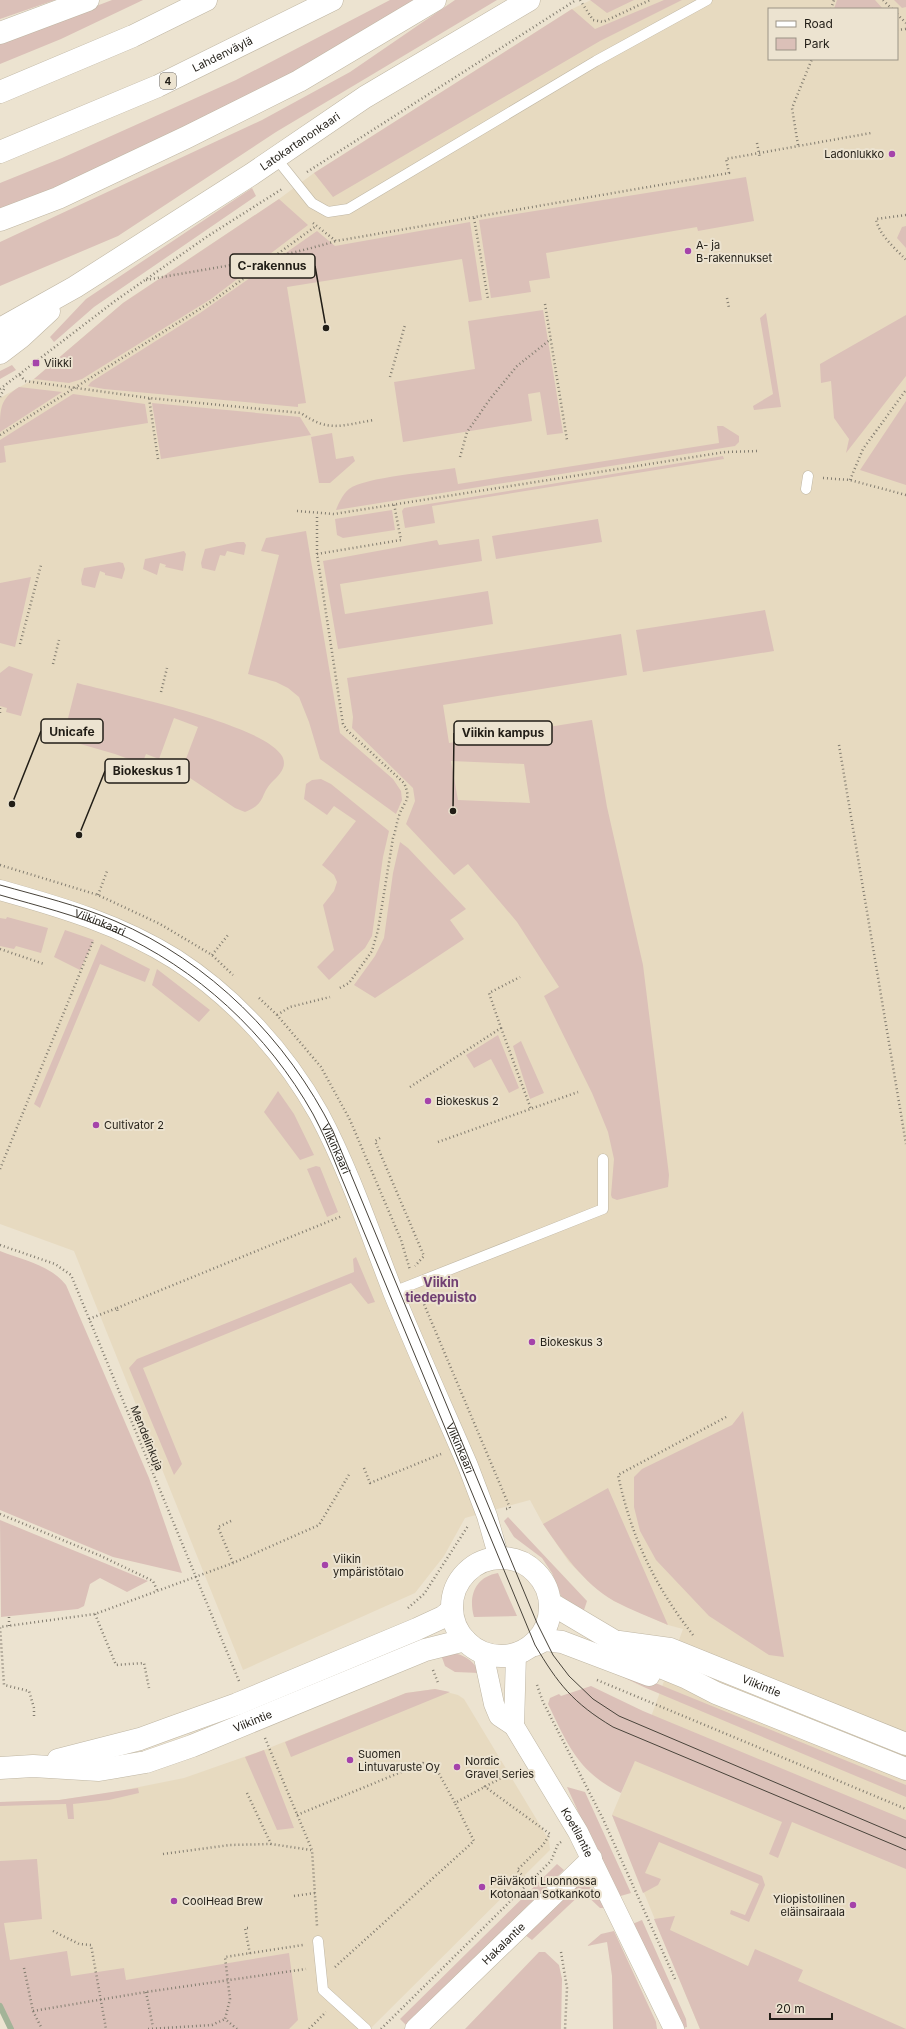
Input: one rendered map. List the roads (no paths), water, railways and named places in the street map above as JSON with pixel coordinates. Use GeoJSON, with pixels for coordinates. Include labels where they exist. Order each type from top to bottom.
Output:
{"type":"FeatureCollection","features":[{"type":"Feature","properties":{"kind":"main road"},"geometry":{"type":"LineString","coordinates":[[0,33],[88,0]]}},
{"type":"Feature","properties":{"kind":"main road"},"geometry":{"type":"LineString","coordinates":[[0,92],[133,36],[206,0]]}},
{"type":"Feature","properties":{"kind":"main road","name":"Lahdenväylä"},"geometry":{"type":"LineString","coordinates":[[0,152],[158,86],[332,0]]}},
{"type":"Feature","properties":{"kind":"main road"},"geometry":{"type":"LineString","coordinates":[[0,220],[58,198],[137,161],[299,81],[434,0]]}},
{"type":"Feature","properties":{"kind":"main road","name":"Latokartanonkaari"},"geometry":{"type":"LineString","coordinates":[[0,329],[75,287],[276,158],[365,97],[529,0]]}},
{"type":"Feature","properties":{"kind":"main road","name":"Latokartanonkaari"},"geometry":{"type":"LineString","coordinates":[[0,353],[21,337],[75,287]]}},
{"type":"Feature","properties":{"kind":"main road"},"geometry":{"type":"LineString","coordinates":[[499,1558],[517,1561],[530,1567],[544,1583],[550,1603],[547,1625],[526,1649],[500,1657],[483,1653],[465,1640],[456,1626],[452,1610],[454,1595],[460,1581],[469,1570],[482,1562],[499,1558]]}},
{"type":"Feature","properties":{"kind":"main road","name":"Viikintie"},"geometry":{"type":"LineString","coordinates":[[550,1603],[614,1641],[641,1660],[685,1677],[716,1693],[906,1770]]}},
{"type":"Feature","properties":{"kind":"main road","name":"Viikintie"},"geometry":{"type":"LineString","coordinates":[[33,1766],[140,1739],[237,1704],[416,1629],[443,1617],[452,1610]]}},
{"type":"Feature","properties":{"kind":"main road","name":"Viikintie"},"geometry":{"type":"LineString","coordinates":[[0,1768],[33,1766],[99,1770],[146,1762],[199,1744],[425,1650],[465,1640]]}},
{"type":"Feature","properties":{"kind":"main road","name":"Viikintie"},"geometry":{"type":"LineString","coordinates":[[526,1649],[545,1640],[562,1642],[679,1687],[716,1693]]}},
{"type":"Feature","properties":{"kind":"main road","name":"Viikintie"},"geometry":{"type":"LineString","coordinates":[[614,1641],[670,1649],[906,1744]]}},
{"type":"Feature","properties":{"kind":"street","name":"Viikinkaari"},"geometry":{"type":"LineString","coordinates":[[0,890],[63,908],[134,937],[189,969],[248,1019],[270,1042],[290,1068],[318,1112],[328,1132],[373,1237],[393,1292],[484,1509],[499,1558]]}},
{"type":"Feature","properties":{"kind":"street"},"geometry":{"type":"LineString","coordinates":[[514,1726],[526,1649]]}},
{"type":"Feature","properties":{"kind":"street","name":"Koetilantie"},"geometry":{"type":"LineString","coordinates":[[483,1653],[494,1704],[499,1716],[514,1726],[573,1823],[592,1858],[669,2026]]}},
{"type":"Feature","properties":{"kind":"street","name":"Hakalantie"},"geometry":{"type":"LineString","coordinates":[[415,2029],[592,1858]]}},
{"type":"Feature","properties":{"kind":"lane"},"geometry":{"type":"LineString","coordinates":[[276,158],[312,203],[328,212],[348,209],[596,61],[706,0]]}},
{"type":"Feature","properties":{"kind":"lane"},"geometry":{"type":"LineString","coordinates":[[806,489],[808,476]]}},
{"type":"Feature","properties":{"kind":"lane"},"geometry":{"type":"LineString","coordinates":[[393,1292],[603,1209],[603,1159]]}},
{"type":"Feature","properties":{"kind":"lane"},"geometry":{"type":"LineString","coordinates":[[140,1739],[146,1762]]}},
{"type":"Feature","properties":{"kind":"lane"},"geometry":{"type":"LineString","coordinates":[[318,1942],[323,1990],[366,2029]]}},
{"type":"Feature","properties":{"kind":"waterway"},"geometry":{"type":"LineString","coordinates":[[0,2006],[11,2029]]}},
{"type":"Feature","properties":{"kind":"tram line"},"geometry":{"type":"LineString","coordinates":[[0,885],[101,915],[150,938],[183,958],[214,981],[242,1007],[269,1035],[293,1065],[314,1097],[333,1131],[537,1623],[553,1655],[569,1676],[593,1699],[619,1716],[906,1838]]}},
{"type":"Feature","properties":{"kind":"tram line"},"geometry":{"type":"LineString","coordinates":[[0,895],[57,911],[99,925],[144,946],[173,964],[228,1006],[275,1057],[295,1085],[313,1114],[329,1147],[535,1645],[551,1671],[568,1692],[587,1710],[613,1727],[906,1850]]}},
{"type":"Feature","properties":{"kind":"place","name":"Ladonlukko"},"geometry":{"type":"Point","coordinates":[892,154]}},
{"type":"Feature","properties":{"kind":"place","name":"A- ja B-rakennukset"},"geometry":{"type":"Point","coordinates":[688,251]}},
{"type":"Feature","properties":{"kind":"place","name":"C-rakennus"},"geometry":{"type":"Point","coordinates":[326,328]}},
{"type":"Feature","properties":{"kind":"place","name":"Viikki"},"geometry":{"type":"Point","coordinates":[36,363]}},
{"type":"Feature","properties":{"kind":"place","name":"Unicafe"},"geometry":{"type":"Point","coordinates":[12,804]}},
{"type":"Feature","properties":{"kind":"place","name":"Viikin kampus"},"geometry":{"type":"Point","coordinates":[453,811]}},
{"type":"Feature","properties":{"kind":"place","name":"Biokeskus 1"},"geometry":{"type":"Point","coordinates":[79,835]}},
{"type":"Feature","properties":{"kind":"place","name":"Biokeskus 2"},"geometry":{"type":"Point","coordinates":[428,1101]}},
{"type":"Feature","properties":{"kind":"place","name":"Cultivator 2"},"geometry":{"type":"Point","coordinates":[96,1125]}},
{"type":"Feature","properties":{"kind":"place","name":"Biokeskus 3"},"geometry":{"type":"Point","coordinates":[532,1342]}},
{"type":"Feature","properties":{"kind":"place","name":"Viikin ympäristötalo"},"geometry":{"type":"Point","coordinates":[325,1565]}},
{"type":"Feature","properties":{"kind":"place","name":"Suomen Lintuvaruste Oy"},"geometry":{"type":"Point","coordinates":[350,1760]}},
{"type":"Feature","properties":{"kind":"place","name":"Nordic Gravel Series"},"geometry":{"type":"Point","coordinates":[457,1767]}},
{"type":"Feature","properties":{"kind":"place","name":"Päiväkoti Luonnossa Kotonaan Sotkankoto"},"geometry":{"type":"Point","coordinates":[482,1887]}},
{"type":"Feature","properties":{"kind":"place","name":"CoolHead Brew"},"geometry":{"type":"Point","coordinates":[174,1901]}},
{"type":"Feature","properties":{"kind":"place","name":"Yliopistollinen eläinsairaala"},"geometry":{"type":"Point","coordinates":[853,1905]}},
{"type":"Feature","properties":{"kind":"district","name":"Viikin tiedepuisto"},"geometry":{"type":"Point","coordinates":[441,1290]}}]}
